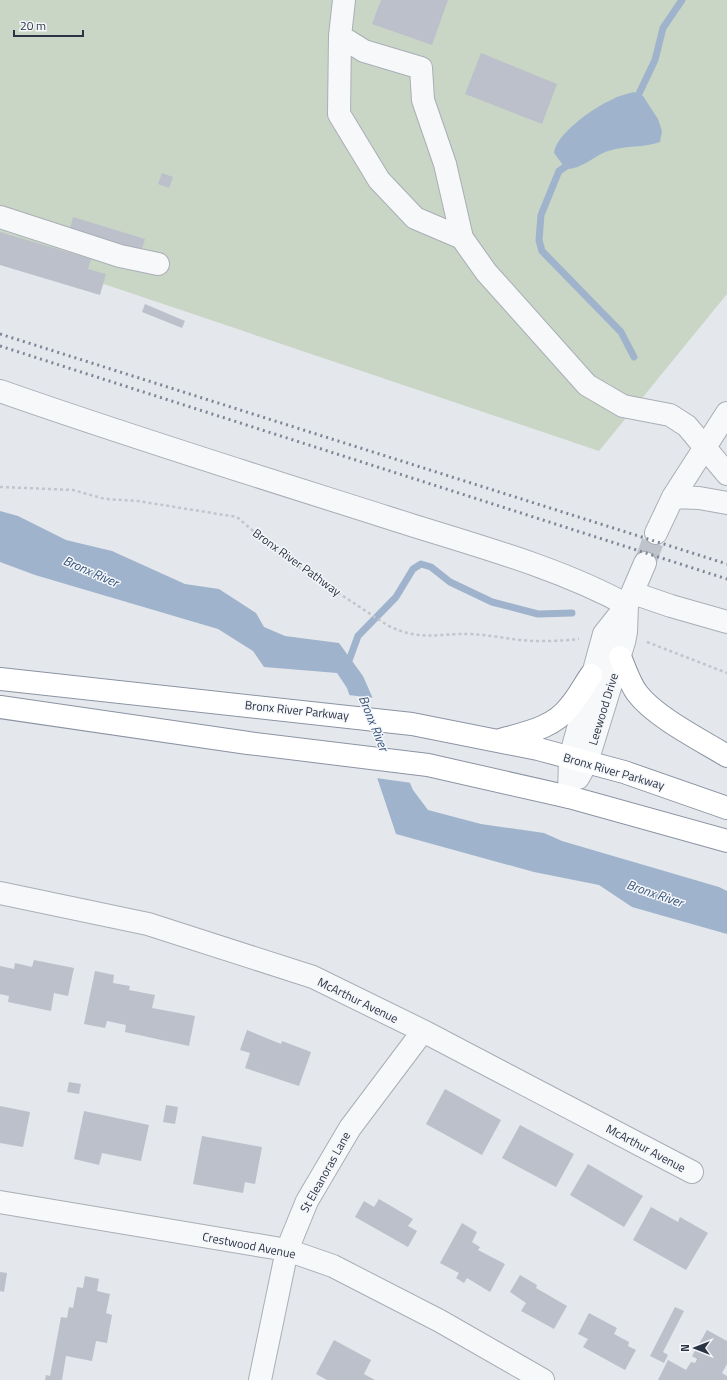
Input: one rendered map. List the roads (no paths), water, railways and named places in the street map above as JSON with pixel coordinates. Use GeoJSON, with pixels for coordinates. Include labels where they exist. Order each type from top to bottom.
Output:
{"type":"FeatureCollection","features":[{"type":"Feature","properties":{"kind":"highway"},"geometry":{"type":"LineString","coordinates":[[620,657],[636,692],[645,702],[656,711],[727,756]]}},
{"type":"Feature","properties":{"kind":"highway"},"geometry":{"type":"LineString","coordinates":[[498,740],[534,730],[554,721],[570,707],[591,675]]}},
{"type":"Feature","properties":{"kind":"highway","name":"Bronx River Parkway"},"geometry":{"type":"LineString","coordinates":[[0,679],[344,715],[412,724],[498,740],[578,760],[663,785],[727,808]]}},
{"type":"Feature","properties":{"kind":"highway"},"geometry":{"type":"LineString","coordinates":[[0,707],[240,742],[428,766],[569,797],[727,841]]}},
{"type":"Feature","properties":{"kind":"street"},"geometry":{"type":"LineString","coordinates":[[344,0],[340,36],[339,114],[380,180],[415,218],[462,238]]}},
{"type":"Feature","properties":{"kind":"street"},"geometry":{"type":"LineString","coordinates":[[340,36],[364,51],[421,68],[423,100],[445,164],[462,238],[486,272],[587,385],[623,406],[670,415],[687,426],[727,474]]}},
{"type":"Feature","properties":{"kind":"street"},"geometry":{"type":"LineString","coordinates":[[0,218],[120,256],[158,264]]}},
{"type":"Feature","properties":{"kind":"street"},"geometry":{"type":"LineString","coordinates":[[0,392],[106,429],[501,554],[567,577],[601,591],[630,599],[671,606],[727,622]]}},
{"type":"Feature","properties":{"kind":"street"},"geometry":{"type":"LineString","coordinates":[[656,533],[673,497],[727,413]]}},
{"type":"Feature","properties":{"kind":"street"},"geometry":{"type":"LineString","coordinates":[[673,497],[699,498],[727,503]]}},
{"type":"Feature","properties":{"kind":"street","name":"Leewood Drive"},"geometry":{"type":"LineString","coordinates":[[569,797],[578,760],[591,675],[604,634],[630,599],[645,563]]}},
{"type":"Feature","properties":{"kind":"street","name":"Leewood Drive"},"geometry":{"type":"LineString","coordinates":[[578,760],[620,657],[626,632],[630,599]]}},
{"type":"Feature","properties":{"kind":"street","name":"McArthur Avenue"},"geometry":{"type":"LineString","coordinates":[[0,893],[148,924],[313,977],[423,1031],[692,1172]]}},
{"type":"Feature","properties":{"kind":"street","name":"St Eleanoras Lane"},"geometry":{"type":"LineString","coordinates":[[260,1380],[287,1250],[307,1201],[350,1128],[423,1031]]}},
{"type":"Feature","properties":{"kind":"street","name":"Crestwood Avenue"},"geometry":{"type":"LineString","coordinates":[[0,1202],[287,1250],[332,1266],[440,1321],[543,1380]]}},
{"type":"Feature","properties":{"kind":"water"},"geometry":{"type":"Polygon","coordinates":[[[634,92],[643,96],[658,119],[662,131],[660,142],[614,149],[603,153],[583,165],[566,169],[554,153],[556,146],[568,130],[576,122],[603,104],[616,97],[634,92]]]}},
{"type":"Feature","properties":{"kind":"water","name":"Bronx River"},"geometry":{"type":"Polygon","coordinates":[[[0,511],[18,516],[66,540],[112,551],[185,584],[219,589],[256,613],[264,627],[285,636],[339,643],[363,676],[413,790],[428,810],[481,824],[544,833],[562,841],[719,887],[727,891],[727,934],[632,907],[599,885],[534,872],[396,834],[347,688],[337,673],[264,667],[253,651],[218,629],[35,575],[0,562],[0,511]]]}},
{"type":"Feature","properties":{"kind":"waterway"},"geometry":{"type":"LineString","coordinates":[[635,102],[655,60],[663,28],[682,0]]}},
{"type":"Feature","properties":{"kind":"waterway"},"geometry":{"type":"LineString","coordinates":[[571,163],[559,171],[541,215],[539,240],[542,251],[621,332],[634,357]]}},
{"type":"Feature","properties":{"kind":"waterway"},"geometry":{"type":"LineString","coordinates":[[347,666],[358,636],[396,597],[413,569],[421,564],[431,567],[450,582],[492,602],[538,614],[572,613]]}},
{"type":"Feature","properties":{"kind":"tunnel"},"geometry":{"type":"LineString","coordinates":[[645,563],[656,533]]}},
{"type":"Feature","properties":{"kind":"railway"},"geometry":{"type":"LineString","coordinates":[[0,334],[727,564]]}},
{"type":"Feature","properties":{"kind":"railway"},"geometry":{"type":"LineString","coordinates":[[0,346],[727,579]]}}]}
